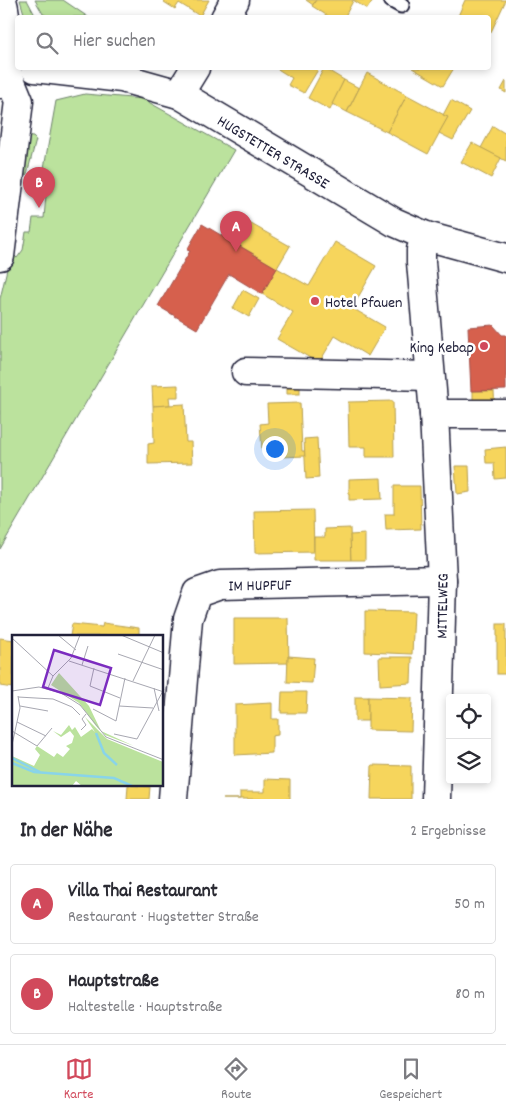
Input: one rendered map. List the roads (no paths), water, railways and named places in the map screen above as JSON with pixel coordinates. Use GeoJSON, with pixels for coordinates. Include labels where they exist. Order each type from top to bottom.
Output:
{"type":"FeatureCollection","features":[{"type":"Feature","properties":{"kind":"street"},"geometry":{"type":"LineString","coordinates":[[0,256],[19,101],[7,73],[2,0]]}},
{"type":"Feature","properties":{"kind":"street"},"geometry":{"type":"LineString","coordinates":[[227,15],[235,0]]}},
{"type":"Feature","properties":{"kind":"street","name":"HUGSTETTER STRASSE"},"geometry":{"type":"LineString","coordinates":[[52,70],[122,78],[179,94],[394,222],[426,236],[506,258]]}},
{"type":"Feature","properties":{"kind":"street"},"geometry":{"type":"LineString","coordinates":[[179,94],[194,70]]}},
{"type":"Feature","properties":{"kind":"street","name":"MITTELWEG"},"geometry":{"type":"LineString","coordinates":[[426,236],[421,250],[421,262],[434,414],[442,580],[436,799]]}},
{"type":"Feature","properties":{"kind":"street"},"geometry":{"type":"LineString","coordinates":[[246,372],[430,376]]}},
{"type":"Feature","properties":{"kind":"street"},"geometry":{"type":"LineString","coordinates":[[434,414],[506,414]]}},
{"type":"Feature","properties":{"kind":"street","name":"IM HUPFUF"},"geometry":{"type":"LineString","coordinates":[[172,799],[188,619],[197,593],[220,585],[442,580]]}},
{"type":"Feature","properties":{"kind":"place","name":"Hauptstraße"},"geometry":{"type":"Point","coordinates":[39,208]}},
{"type":"Feature","properties":{"kind":"place","name":"Villa Thai Restaurant"},"geometry":{"type":"Point","coordinates":[236,252]}},
{"type":"Feature","properties":{"kind":"place","name":"Hotel Pfauen"},"geometry":{"type":"Point","coordinates":[315,301]}},
{"type":"Feature","properties":{"kind":"place","name":"King Kebap"},"geometry":{"type":"Point","coordinates":[484,346]}}]}
